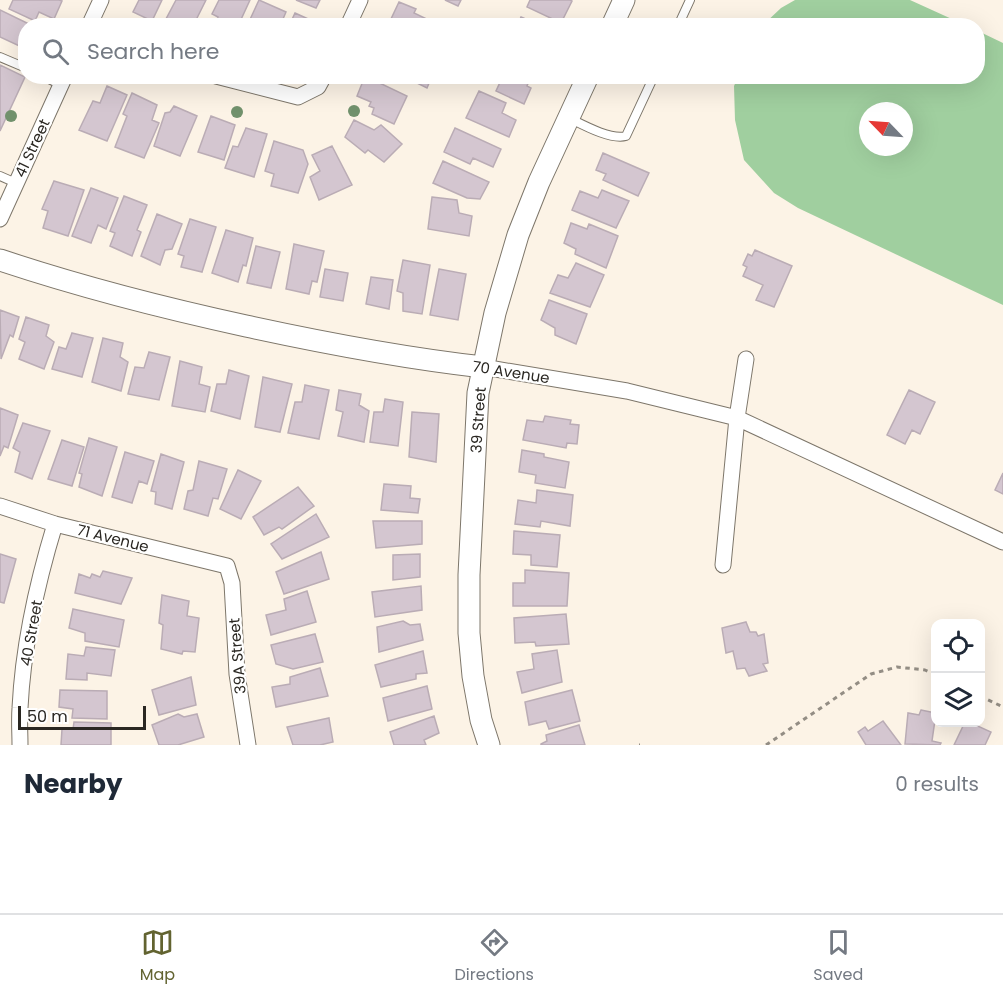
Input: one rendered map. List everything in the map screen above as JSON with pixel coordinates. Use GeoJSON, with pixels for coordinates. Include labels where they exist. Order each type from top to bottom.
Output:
{"type":"FeatureCollection","features":[{"type":"Feature","properties":{"kind":"street"},"geometry":{"type":"LineString","coordinates":[[93,18],[101,0]]}},
{"type":"Feature","properties":{"kind":"street"},"geometry":{"type":"LineString","coordinates":[[352,18],[360,0]]}},
{"type":"Feature","properties":{"kind":"street"},"geometry":{"type":"LineString","coordinates":[[616,18],[624,0]]}},
{"type":"Feature","properties":{"kind":"street","name":"41 Street"},"geometry":{"type":"LineString","coordinates":[[0,219],[62,84]]}},
{"type":"Feature","properties":{"kind":"street"},"geometry":{"type":"LineString","coordinates":[[249,84],[298,96],[318,84]]}},
{"type":"Feature","properties":{"kind":"street","name":"39 Street"},"geometry":{"type":"LineString","coordinates":[[489,745],[481,720],[473,676],[469,633],[478,397],[495,313],[518,235],[539,182],[584,84]]}},
{"type":"Feature","properties":{"kind":"street","name":"70 Avenue"},"geometry":{"type":"LineString","coordinates":[[0,260],[130,299],[222,321],[345,346],[627,391],[737,418],[1003,542]]}},
{"type":"Feature","properties":{"kind":"street"},"geometry":{"type":"LineString","coordinates":[[723,565],[737,418],[746,359]]}},
{"type":"Feature","properties":{"kind":"street","name":"71 Avenue"},"geometry":{"type":"LineString","coordinates":[[0,506],[55,524],[227,566]]}},
{"type":"Feature","properties":{"kind":"street","name":"40 Street"},"geometry":{"type":"LineString","coordinates":[[20,745],[20,709],[28,634],[55,524]]}},
{"type":"Feature","properties":{"kind":"street","name":"39A Street"},"geometry":{"type":"LineString","coordinates":[[227,566],[231,583],[237,674],[248,745]]}},
{"type":"Feature","properties":{"kind":"lane"},"geometry":{"type":"LineString","coordinates":[[682,18],[690,0]]}},
{"type":"Feature","properties":{"kind":"lane"},"geometry":{"type":"LineString","coordinates":[[0,57],[18,65]]}},
{"type":"Feature","properties":{"kind":"lane"},"geometry":{"type":"LineString","coordinates":[[569,118],[593,130],[620,138],[626,136],[650,84]]}},
{"type":"Feature","properties":{"kind":"lane"},"geometry":{"type":"LineString","coordinates":[[0,176],[16,183]]}},
{"type":"Feature","properties":{"kind":"path"},"geometry":{"type":"LineString","coordinates":[[766,745],[871,674],[897,667],[925,670],[932,673]]}},
{"type":"Feature","properties":{"kind":"path"},"geometry":{"type":"LineString","coordinates":[[985,698],[1003,708]]}},
{"type":"Feature","properties":{"kind":"green space"},"geometry":{"type":"Polygon","coordinates":[[[795,0],[910,0],[950,18],[770,18],[781,8],[795,0]]]}},
{"type":"Feature","properties":{"kind":"green space"},"geometry":{"type":"Polygon","coordinates":[[[985,34],[1003,43],[1003,305],[798,208],[774,193],[744,160],[735,120],[735,84],[985,84],[985,34]]]}},
{"type":"Feature","properties":{"kind":"building"},"geometry":{"type":"Polygon","coordinates":[[[13,0],[62,1],[54,18],[39,12],[36,18],[28,18],[9,9],[13,0]]]}},
{"type":"Feature","properties":{"kind":"building"},"geometry":{"type":"Polygon","coordinates":[[[139,0],[162,0],[153,18],[146,18],[133,12],[139,0]]]}},
{"type":"Feature","properties":{"kind":"building"},"geometry":{"type":"Polygon","coordinates":[[[176,0],[206,0],[197,18],[167,18],[176,0]]]}},
{"type":"Feature","properties":{"kind":"building"},"geometry":{"type":"Polygon","coordinates":[[[219,0],[250,0],[242,18],[218,18],[212,14],[219,0]]]}},
{"type":"Feature","properties":{"kind":"building"},"geometry":{"type":"Polygon","coordinates":[[[259,0],[286,12],[283,18],[251,18],[259,0]]]}},
{"type":"Feature","properties":{"kind":"building"},"geometry":{"type":"Polygon","coordinates":[[[296,0],[320,0],[316,8],[296,0]]]}},
{"type":"Feature","properties":{"kind":"building"},"geometry":{"type":"Polygon","coordinates":[[[445,0],[461,0],[458,6],[445,0]]]}},
{"type":"Feature","properties":{"kind":"building"},"geometry":{"type":"Polygon","coordinates":[[[530,0],[572,1],[564,18],[550,18],[527,7],[530,0]]]}},
{"type":"Feature","properties":{"kind":"building"},"geometry":{"type":"Polygon","coordinates":[[[399,2],[416,9],[414,13],[424,18],[391,18],[399,2]]]}},
{"type":"Feature","properties":{"kind":"building"},"geometry":{"type":"Polygon","coordinates":[[[0,10],[18,19],[18,45],[0,37],[0,10]]]}},
{"type":"Feature","properties":{"kind":"building"},"geometry":{"type":"Polygon","coordinates":[[[295,13],[306,18],[293,18],[295,13]]]}},
{"type":"Feature","properties":{"kind":"building"},"geometry":{"type":"Polygon","coordinates":[[[0,65],[18,74],[18,84],[22,84],[0,131],[0,65]]]}},
{"type":"Feature","properties":{"kind":"building"},"geometry":{"type":"Polygon","coordinates":[[[362,84],[382,84],[407,96],[394,124],[372,114],[374,108],[369,106],[371,102],[357,96],[362,84]]]}},
{"type":"Feature","properties":{"kind":"building"},"geometry":{"type":"Polygon","coordinates":[[[499,84],[528,84],[527,86],[531,88],[524,104],[496,91],[499,84]]]}},
{"type":"Feature","properties":{"kind":"building"},"geometry":{"type":"Polygon","coordinates":[[[107,86],[127,95],[107,141],[79,130],[93,101],[100,103],[107,86]]]}},
{"type":"Feature","properties":{"kind":"building"},"geometry":{"type":"Polygon","coordinates":[[[479,91],[506,103],[502,113],[516,120],[509,137],[466,118],[479,91]]]}},
{"type":"Feature","properties":{"kind":"building"},"geometry":{"type":"Polygon","coordinates":[[[132,93],[157,105],[152,120],[159,123],[144,158],[115,147],[127,116],[123,114],[132,93]]]}},
{"type":"Feature","properties":{"kind":"building"},"geometry":{"type":"Polygon","coordinates":[[[174,106],[197,116],[180,156],[154,146],[165,113],[170,112],[174,106]]]}},
{"type":"Feature","properties":{"kind":"building"},"geometry":{"type":"Polygon","coordinates":[[[211,116],[235,125],[224,160],[198,152],[211,116]]]}},
{"type":"Feature","properties":{"kind":"building"},"geometry":{"type":"Polygon","coordinates":[[[354,120],[374,130],[381,125],[402,144],[384,162],[368,150],[365,153],[345,137],[354,120]]]}},
{"type":"Feature","properties":{"kind":"building"},"geometry":{"type":"Polygon","coordinates":[[[246,128],[267,134],[254,177],[225,168],[233,146],[238,147],[246,128]]]}},
{"type":"Feature","properties":{"kind":"building"},"geometry":{"type":"Polygon","coordinates":[[[455,128],[501,149],[493,167],[473,158],[470,164],[444,152],[455,128]]]}},
{"type":"Feature","properties":{"kind":"building"},"geometry":{"type":"Polygon","coordinates":[[[274,141],[303,150],[308,164],[298,193],[271,186],[274,174],[265,171],[274,141]]]}},
{"type":"Feature","properties":{"kind":"building"},"geometry":{"type":"Polygon","coordinates":[[[332,146],[352,185],[319,200],[310,177],[320,171],[312,155],[332,146]]]}},
{"type":"Feature","properties":{"kind":"building"},"geometry":{"type":"Polygon","coordinates":[[[603,153],[649,173],[638,196],[603,180],[606,174],[596,170],[603,153]]]}},
{"type":"Feature","properties":{"kind":"building"},"geometry":{"type":"Polygon","coordinates":[[[443,161],[489,182],[480,199],[467,198],[433,183],[443,161]]]}},
{"type":"Feature","properties":{"kind":"building"},"geometry":{"type":"Polygon","coordinates":[[[54,181],[84,190],[68,236],[43,228],[48,211],[42,209],[54,181]]]}},
{"type":"Feature","properties":{"kind":"building"},"geometry":{"type":"Polygon","coordinates":[[[91,188],[118,198],[106,229],[98,225],[91,243],[72,236],[91,188]]]}},
{"type":"Feature","properties":{"kind":"building"},"geometry":{"type":"Polygon","coordinates":[[[602,190],[629,201],[616,228],[572,210],[580,191],[598,198],[602,190]]]}},
{"type":"Feature","properties":{"kind":"building"},"geometry":{"type":"Polygon","coordinates":[[[124,196],[147,205],[137,230],[141,232],[132,256],[110,246],[115,233],[110,231],[124,196]]]}},
{"type":"Feature","properties":{"kind":"building"},"geometry":{"type":"Polygon","coordinates":[[[432,197],[457,200],[459,213],[472,216],[469,236],[428,229],[432,197]]]}},
{"type":"Feature","properties":{"kind":"building"},"geometry":{"type":"Polygon","coordinates":[[[157,214],[182,224],[172,249],[165,250],[160,265],[141,256],[157,214]]]}},
{"type":"Feature","properties":{"kind":"building"},"geometry":{"type":"Polygon","coordinates":[[[190,219],[216,227],[202,272],[181,267],[184,256],[178,254],[190,219]]]}},
{"type":"Feature","properties":{"kind":"building"},"geometry":{"type":"Polygon","coordinates":[[[571,223],[587,229],[589,224],[618,236],[606,268],[575,254],[576,249],[564,243],[571,223]]]}},
{"type":"Feature","properties":{"kind":"building"},"geometry":{"type":"Polygon","coordinates":[[[226,230],[253,238],[246,266],[243,265],[238,282],[212,273],[226,230]]]}},
{"type":"Feature","properties":{"kind":"building"},"geometry":{"type":"Polygon","coordinates":[[[294,244],[324,251],[317,282],[312,281],[309,294],[286,289],[294,244]]]}},
{"type":"Feature","properties":{"kind":"building"},"geometry":{"type":"Polygon","coordinates":[[[256,246],[280,252],[271,288],[247,283],[256,246]]]}},
{"type":"Feature","properties":{"kind":"building"},"geometry":{"type":"Polygon","coordinates":[[[755,250],[792,266],[774,307],[756,300],[763,285],[743,276],[747,267],[743,265],[748,254],[752,256],[755,250]]]}},
{"type":"Feature","properties":{"kind":"building"},"geometry":{"type":"Polygon","coordinates":[[[403,260],[430,265],[422,314],[403,311],[403,293],[397,291],[403,260]]]}},
{"type":"Feature","properties":{"kind":"building"},"geometry":{"type":"Polygon","coordinates":[[[576,263],[604,275],[590,307],[550,293],[558,275],[568,278],[576,263]]]}},
{"type":"Feature","properties":{"kind":"building"},"geometry":{"type":"Polygon","coordinates":[[[325,269],[348,273],[343,301],[320,297],[325,269]]]}},
{"type":"Feature","properties":{"kind":"building"},"geometry":{"type":"Polygon","coordinates":[[[439,269],[466,274],[458,320],[430,315],[439,269]]]}},
{"type":"Feature","properties":{"kind":"building"},"geometry":{"type":"Polygon","coordinates":[[[371,277],[393,280],[389,309],[366,304],[371,277]]]}},
{"type":"Feature","properties":{"kind":"building"},"geometry":{"type":"Polygon","coordinates":[[[549,300],[587,314],[576,344],[555,335],[555,328],[541,320],[549,300]]]}},
{"type":"Feature","properties":{"kind":"building"},"geometry":{"type":"Polygon","coordinates":[[[0,310],[19,317],[13,337],[10,335],[1,359],[0,310]]]}},
{"type":"Feature","properties":{"kind":"building"},"geometry":{"type":"Polygon","coordinates":[[[26,317],[49,325],[46,336],[54,342],[44,369],[19,359],[25,342],[19,339],[26,317]]]}},
{"type":"Feature","properties":{"kind":"building"},"geometry":{"type":"Polygon","coordinates":[[[72,333],[93,338],[82,377],[52,369],[59,347],[66,349],[72,333]]]}},
{"type":"Feature","properties":{"kind":"building"},"geometry":{"type":"Polygon","coordinates":[[[103,338],[123,343],[120,357],[128,362],[121,391],[92,382],[103,338]]]}},
{"type":"Feature","properties":{"kind":"building"},"geometry":{"type":"Polygon","coordinates":[[[149,352],[170,357],[159,400],[128,394],[135,367],[144,368],[149,352]]]}},
{"type":"Feature","properties":{"kind":"building"},"geometry":{"type":"Polygon","coordinates":[[[180,361],[202,367],[199,384],[210,387],[205,412],[172,406],[180,361]]]}},
{"type":"Feature","properties":{"kind":"building"},"geometry":{"type":"Polygon","coordinates":[[[229,370],[249,376],[240,419],[211,411],[217,384],[226,384],[229,370]]]}},
{"type":"Feature","properties":{"kind":"building"},"geometry":{"type":"Polygon","coordinates":[[[263,377],[292,384],[280,432],[255,427],[263,377]]]}},
{"type":"Feature","properties":{"kind":"building"},"geometry":{"type":"Polygon","coordinates":[[[305,385],[329,390],[319,439],[288,433],[295,402],[302,402],[305,385]]]}},
{"type":"Feature","properties":{"kind":"building"},"geometry":{"type":"Polygon","coordinates":[[[339,390],[361,394],[359,405],[369,411],[364,442],[338,436],[343,412],[336,410],[339,390]]]}},
{"type":"Feature","properties":{"kind":"building"},"geometry":{"type":"Polygon","coordinates":[[[909,390],[935,402],[920,434],[912,430],[905,444],[887,435],[909,390]]]}},
{"type":"Feature","properties":{"kind":"building"},"geometry":{"type":"Polygon","coordinates":[[[385,399],[403,402],[398,446],[370,442],[374,412],[383,412],[385,399]]]}},
{"type":"Feature","properties":{"kind":"building"},"geometry":{"type":"Polygon","coordinates":[[[0,408],[18,415],[8,448],[4,446],[0,456],[0,408]]]}},
{"type":"Feature","properties":{"kind":"building"},"geometry":{"type":"Polygon","coordinates":[[[412,412],[439,414],[436,462],[409,457],[412,412]]]}},
{"type":"Feature","properties":{"kind":"building"},"geometry":{"type":"Polygon","coordinates":[[[545,416],[571,420],[570,424],[579,425],[577,444],[567,443],[566,448],[523,440],[527,420],[543,422],[545,416]]]}},
{"type":"Feature","properties":{"kind":"building"},"geometry":{"type":"Polygon","coordinates":[[[23,423],[50,431],[32,479],[15,472],[20,452],[13,448],[23,423]]]}},
{"type":"Feature","properties":{"kind":"building"},"geometry":{"type":"Polygon","coordinates":[[[89,438],[117,447],[102,496],[79,487],[82,474],[79,473],[89,438]]]}},
{"type":"Feature","properties":{"kind":"building"},"geometry":{"type":"Polygon","coordinates":[[[62,440],[84,447],[72,486],[48,479],[62,440]]]}},
{"type":"Feature","properties":{"kind":"building"},"geometry":{"type":"Polygon","coordinates":[[[522,450],[569,462],[565,488],[535,483],[536,475],[519,472],[522,450]]]}},
{"type":"Feature","properties":{"kind":"building"},"geometry":{"type":"Polygon","coordinates":[[[125,452],[154,461],[147,484],[139,481],[132,503],[112,497],[125,452]]]}},
{"type":"Feature","properties":{"kind":"building"},"geometry":{"type":"Polygon","coordinates":[[[161,454],[184,462],[172,509],[155,504],[156,492],[151,491],[161,454]]]}},
{"type":"Feature","properties":{"kind":"building"},"geometry":{"type":"Polygon","coordinates":[[[199,461],[227,469],[218,499],[213,498],[208,516],[184,509],[188,491],[193,490],[199,461]]]}},
{"type":"Feature","properties":{"kind":"building"},"geometry":{"type":"Polygon","coordinates":[[[238,470],[261,481],[241,519],[220,509],[238,470]]]}},
{"type":"Feature","properties":{"kind":"building"},"geometry":{"type":"Polygon","coordinates":[[[1003,473],[1003,494],[995,490],[1003,473]]]}},
{"type":"Feature","properties":{"kind":"building"},"geometry":{"type":"Polygon","coordinates":[[[384,484],[411,486],[410,498],[420,499],[418,513],[381,510],[384,484]]]}},
{"type":"Feature","properties":{"kind":"building"},"geometry":{"type":"Polygon","coordinates":[[[298,487],[314,506],[282,529],[279,527],[264,535],[253,517],[298,487]]]}},
{"type":"Feature","properties":{"kind":"building"},"geometry":{"type":"Polygon","coordinates":[[[537,490],[573,495],[570,526],[541,521],[540,527],[515,524],[518,500],[536,503],[537,490]]]}},
{"type":"Feature","properties":{"kind":"building"},"geometry":{"type":"Polygon","coordinates":[[[316,514],[329,537],[282,559],[271,544],[316,514]]]}},
{"type":"Feature","properties":{"kind":"building"},"geometry":{"type":"Polygon","coordinates":[[[373,521],[422,521],[422,544],[376,548],[373,521]]]}},
{"type":"Feature","properties":{"kind":"building"},"geometry":{"type":"Polygon","coordinates":[[[514,531],[560,535],[557,567],[531,565],[531,555],[513,554],[514,531]]]}},
{"type":"Feature","properties":{"kind":"building"},"geometry":{"type":"Polygon","coordinates":[[[321,552],[329,579],[284,594],[276,572],[321,552]]]}},
{"type":"Feature","properties":{"kind":"building"},"geometry":{"type":"Polygon","coordinates":[[[0,554],[16,559],[4,603],[0,602],[0,554]]]}},
{"type":"Feature","properties":{"kind":"building"},"geometry":{"type":"Polygon","coordinates":[[[420,554],[420,577],[393,580],[393,555],[420,554]]]}},
{"type":"Feature","properties":{"kind":"building"},"geometry":{"type":"Polygon","coordinates":[[[525,570],[569,573],[567,606],[513,606],[513,583],[525,583],[525,570]]]}},
{"type":"Feature","properties":{"kind":"building"},"geometry":{"type":"Polygon","coordinates":[[[103,571],[132,578],[121,604],[75,593],[79,574],[90,578],[92,574],[100,577],[103,571]]]}},
{"type":"Feature","properties":{"kind":"building"},"geometry":{"type":"Polygon","coordinates":[[[421,586],[422,610],[375,617],[372,592],[421,586]]]}},
{"type":"Feature","properties":{"kind":"building"},"geometry":{"type":"Polygon","coordinates":[[[307,591],[316,622],[271,635],[266,615],[286,610],[284,599],[307,591]]]}},
{"type":"Feature","properties":{"kind":"building"},"geometry":{"type":"Polygon","coordinates":[[[162,595],[189,601],[187,616],[199,618],[195,652],[183,651],[182,654],[161,649],[163,625],[159,623],[162,595]]]}},
{"type":"Feature","properties":{"kind":"building"},"geometry":{"type":"Polygon","coordinates":[[[73,609],[124,620],[119,647],[85,641],[85,633],[69,628],[73,609]]]}},
{"type":"Feature","properties":{"kind":"building"},"geometry":{"type":"Polygon","coordinates":[[[566,614],[569,644],[536,646],[535,642],[515,643],[514,618],[566,614]]]}},
{"type":"Feature","properties":{"kind":"building"},"geometry":{"type":"Polygon","coordinates":[[[403,621],[410,625],[420,624],[423,640],[379,652],[377,627],[403,621]]]}},
{"type":"Feature","properties":{"kind":"building"},"geometry":{"type":"Polygon","coordinates":[[[746,622],[750,632],[756,632],[758,636],[764,634],[768,663],[763,664],[767,671],[749,676],[745,668],[737,669],[733,651],[726,653],[722,628],[746,622]]]}},
{"type":"Feature","properties":{"kind":"building"},"geometry":{"type":"Polygon","coordinates":[[[315,634],[323,662],[293,669],[276,664],[271,645],[315,634]]]}},
{"type":"Feature","properties":{"kind":"building"},"geometry":{"type":"Polygon","coordinates":[[[86,647],[115,650],[111,676],[87,673],[87,680],[66,679],[68,654],[84,656],[86,647]]]}},
{"type":"Feature","properties":{"kind":"building"},"geometry":{"type":"Polygon","coordinates":[[[557,650],[562,682],[522,693],[517,672],[534,669],[532,654],[557,650]]]}},
{"type":"Feature","properties":{"kind":"building"},"geometry":{"type":"Polygon","coordinates":[[[423,651],[427,673],[416,674],[416,679],[381,687],[375,665],[423,651]]]}},
{"type":"Feature","properties":{"kind":"building"},"geometry":{"type":"Polygon","coordinates":[[[320,668],[328,696],[276,707],[272,687],[290,684],[290,677],[320,668]]]}},
{"type":"Feature","properties":{"kind":"building"},"geometry":{"type":"Polygon","coordinates":[[[191,677],[196,705],[159,715],[152,690],[191,677]]]}},
{"type":"Feature","properties":{"kind":"building"},"geometry":{"type":"Polygon","coordinates":[[[427,686],[432,709],[388,721],[383,698],[427,686]]]}},
{"type":"Feature","properties":{"kind":"building"},"geometry":{"type":"Polygon","coordinates":[[[60,690],[107,691],[107,719],[72,718],[73,709],[59,707],[60,690]]]}},
{"type":"Feature","properties":{"kind":"building"},"geometry":{"type":"Polygon","coordinates":[[[572,690],[580,721],[549,729],[546,721],[529,725],[525,702],[572,690]]]}},
{"type":"Feature","properties":{"kind":"building"},"geometry":{"type":"Polygon","coordinates":[[[921,710],[931,712],[931,727],[934,727],[932,741],[941,743],[940,745],[905,744],[908,713],[919,715],[921,710]]]}},
{"type":"Feature","properties":{"kind":"building"},"geometry":{"type":"Polygon","coordinates":[[[178,714],[184,717],[197,714],[204,737],[178,745],[159,745],[152,725],[178,714]]]}},
{"type":"Feature","properties":{"kind":"building"},"geometry":{"type":"Polygon","coordinates":[[[434,716],[439,733],[424,740],[426,745],[394,745],[390,732],[434,716]]]}},
{"type":"Feature","properties":{"kind":"building"},"geometry":{"type":"Polygon","coordinates":[[[329,718],[333,742],[320,745],[293,745],[287,727],[329,718]]]}},
{"type":"Feature","properties":{"kind":"building"},"geometry":{"type":"Polygon","coordinates":[[[883,721],[901,745],[866,745],[858,732],[865,727],[868,731],[883,721]]]}},
{"type":"Feature","properties":{"kind":"building"},"geometry":{"type":"Polygon","coordinates":[[[74,722],[111,723],[111,745],[61,745],[62,729],[73,729],[74,722]]]}},
{"type":"Feature","properties":{"kind":"building"},"geometry":{"type":"Polygon","coordinates":[[[579,725],[585,745],[541,745],[547,741],[546,735],[579,725]]]}},
{"type":"Feature","properties":{"kind":"building"},"geometry":{"type":"Polygon","coordinates":[[[963,727],[980,727],[991,732],[985,745],[954,745],[963,727]]]}}]}
